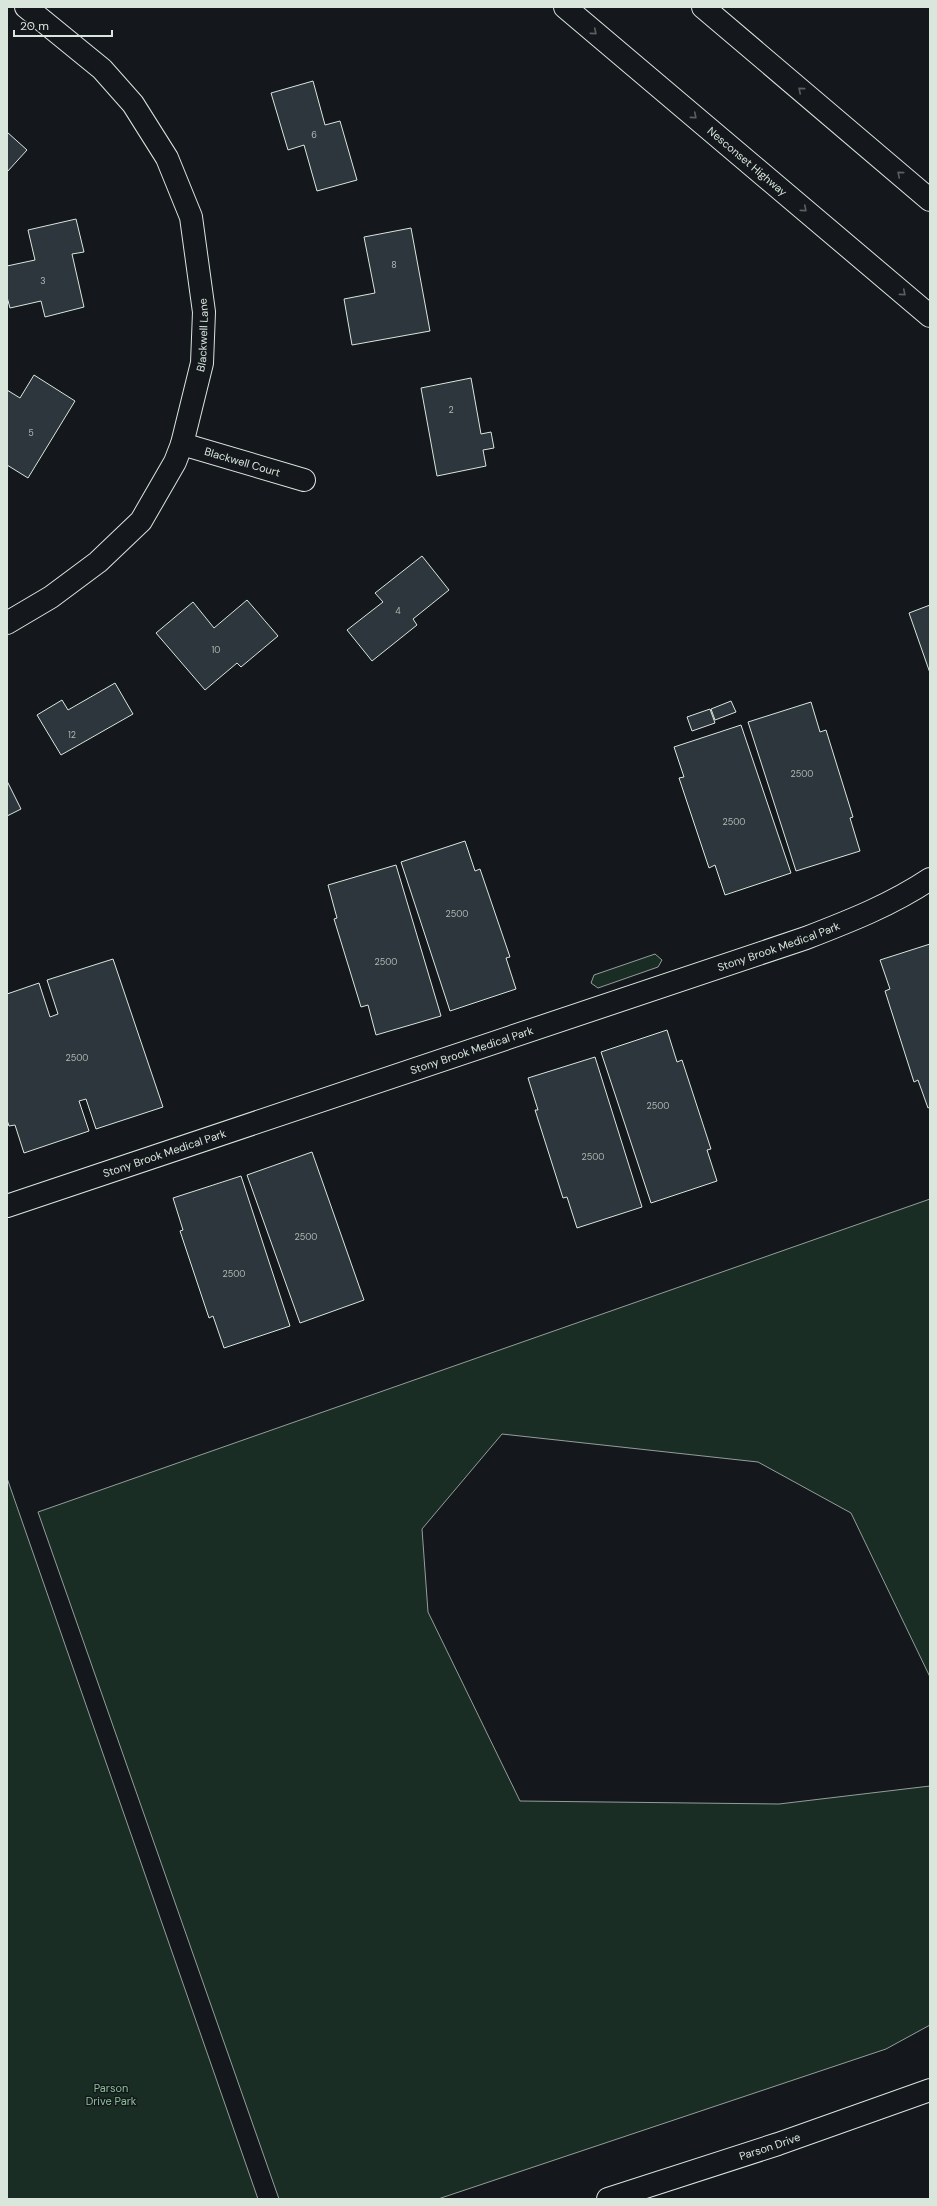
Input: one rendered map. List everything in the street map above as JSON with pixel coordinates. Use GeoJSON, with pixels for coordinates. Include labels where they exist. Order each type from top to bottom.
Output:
{"type":"FeatureCollection","features":[{"type":"Feature","properties":{"kind":"main road","name":"Blackwell Lane"},"geometry":{"type":"LineString","coordinates":[[7,623],[51,597],[98,562],[141,521],[174,462],[182,444],[202,363],[203,348],[204,312],[191,217],[167,158],[133,104],[102,69],[26,7]]}},
{"type":"Feature","properties":{"kind":"main road","name":"Nesconset Highway"},"geometry":{"type":"LineString","coordinates":[[565,7],[930,316]]}},
{"type":"Feature","properties":{"kind":"main road"},"geometry":{"type":"LineString","coordinates":[[703,7],[930,200]]}},
{"type":"Feature","properties":{"kind":"main road","name":"Blackwell Court"},"geometry":{"type":"LineString","coordinates":[[182,444],[304,480]]}},
{"type":"Feature","properties":{"kind":"main road","name":"Stony Brook Medical Park"},"geometry":{"type":"LineString","coordinates":[[7,1206],[806,938],[859,918],[894,901],[930,879]]}},
{"type":"Feature","properties":{"kind":"main road","name":"Parson Drive"},"geometry":{"type":"LineString","coordinates":[[608,2199],[778,2144],[930,2090]]}},
{"type":"Feature","properties":{"kind":"green space"},"geometry":{"type":"Polygon","coordinates":[[[655,954],[662,960],[658,967],[598,988],[591,983],[594,975],[655,954]]]}},
{"type":"Feature","properties":{"kind":"green space"},"geometry":{"type":"Polygon","coordinates":[[[930,1199],[930,1677],[851,1513],[758,1462],[502,1434],[422,1529],[428,1612],[520,1801],[779,1804],[930,1786],[930,2025],[886,2049],[438,2199],[279,2199],[38,1512],[930,1199]]]}},
{"type":"Feature","properties":{"kind":"green space","name":"Parson Drive Park"},"geometry":{"type":"Polygon","coordinates":[[[7,1478],[258,2199],[7,2199],[7,1478]]]}},
{"type":"Feature","properties":{"kind":"building"},"geometry":{"type":"Polygon","coordinates":[[[313,81],[325,125],[340,121],[357,180],[317,191],[304,145],[288,150],[271,93],[313,81]]]}},
{"type":"Feature","properties":{"kind":"building"},"geometry":{"type":"Polygon","coordinates":[[[7,132],[27,150],[7,172],[7,132]]]}},
{"type":"Feature","properties":{"kind":"building"},"geometry":{"type":"Polygon","coordinates":[[[76,219],[84,252],[72,254],[84,307],[45,317],[41,301],[10,308],[7,297],[7,266],[35,260],[28,230],[76,219]]]}},
{"type":"Feature","properties":{"kind":"building"},"geometry":{"type":"Polygon","coordinates":[[[411,228],[430,331],[352,345],[344,299],[375,293],[364,237],[411,228]]]}},
{"type":"Feature","properties":{"kind":"building"},"geometry":{"type":"Polygon","coordinates":[[[34,375],[75,401],[28,478],[7,465],[7,390],[20,398],[34,375]]]}},
{"type":"Feature","properties":{"kind":"building"},"geometry":{"type":"Polygon","coordinates":[[[471,378],[481,434],[491,432],[494,448],[483,450],[486,466],[437,476],[421,388],[471,378]]]}},
{"type":"Feature","properties":{"kind":"building"},"geometry":{"type":"Polygon","coordinates":[[[422,556],[449,590],[413,619],[417,625],[372,661],[347,630],[383,602],[375,593],[422,556]]]}},
{"type":"Feature","properties":{"kind":"building"},"geometry":{"type":"Polygon","coordinates":[[[247,600],[278,636],[241,667],[237,663],[205,690],[156,633],[193,602],[214,628],[247,600]]]}},
{"type":"Feature","properties":{"kind":"building"},"geometry":{"type":"Polygon","coordinates":[[[930,605],[930,673],[909,613],[930,605]]]}},
{"type":"Feature","properties":{"kind":"building"},"geometry":{"type":"Polygon","coordinates":[[[115,683],[133,714],[61,755],[37,715],[62,700],[68,710],[115,683]]]}},
{"type":"Feature","properties":{"kind":"building"},"geometry":{"type":"Polygon","coordinates":[[[731,701],[736,712],[715,720],[711,709],[731,701]]]}},
{"type":"Feature","properties":{"kind":"building"},"geometry":{"type":"Polygon","coordinates":[[[811,702],[820,732],[826,730],[853,817],[850,818],[860,851],[796,871],[748,722],[811,702]]]}},
{"type":"Feature","properties":{"kind":"building"},"geometry":{"type":"Polygon","coordinates":[[[710,709],[715,723],[692,731],[687,717],[710,709]]]}},
{"type":"Feature","properties":{"kind":"building"},"geometry":{"type":"Polygon","coordinates":[[[741,725],[791,873],[725,895],[715,865],[709,868],[679,778],[684,777],[674,747],[741,725]]]}},
{"type":"Feature","properties":{"kind":"building"},"geometry":{"type":"Polygon","coordinates":[[[7,781],[21,809],[7,816],[7,781]]]}},
{"type":"Feature","properties":{"kind":"building"},"geometry":{"type":"Polygon","coordinates":[[[465,841],[475,871],[480,869],[510,957],[506,958],[516,989],[450,1011],[401,862],[465,841]]]}},
{"type":"Feature","properties":{"kind":"building"},"geometry":{"type":"Polygon","coordinates":[[[396,865],[441,1016],[376,1035],[368,1005],[361,1007],[334,919],[337,918],[328,885],[396,865]]]}},
{"type":"Feature","properties":{"kind":"building"},"geometry":{"type":"Polygon","coordinates":[[[930,944],[930,1107],[928,1108],[918,1080],[914,1082],[885,991],[890,989],[880,960],[930,944]]]}},
{"type":"Feature","properties":{"kind":"building"},"geometry":{"type":"Polygon","coordinates":[[[113,959],[163,1107],[96,1129],[86,1099],[79,1101],[89,1131],[24,1153],[15,1125],[9,1126],[7,1120],[7,994],[39,983],[50,1017],[58,1014],[47,980],[113,959]]]}},
{"type":"Feature","properties":{"kind":"building"},"geometry":{"type":"Polygon","coordinates":[[[667,1030],[677,1062],[682,1060],[711,1149],[707,1150],[717,1181],[651,1203],[601,1052],[667,1030]]]}},
{"type":"Feature","properties":{"kind":"building"},"geometry":{"type":"Polygon","coordinates":[[[595,1057],[642,1207],[577,1228],[567,1197],[563,1198],[535,1110],[538,1110],[528,1078],[595,1057]]]}},
{"type":"Feature","properties":{"kind":"building"},"geometry":{"type":"Polygon","coordinates":[[[312,1152],[364,1300],[300,1323],[247,1175],[312,1152]]]}},
{"type":"Feature","properties":{"kind":"building"},"geometry":{"type":"Polygon","coordinates":[[[241,1176],[290,1326],[224,1348],[213,1316],[209,1318],[180,1231],[183,1230],[173,1198],[241,1176]]]}}]}
